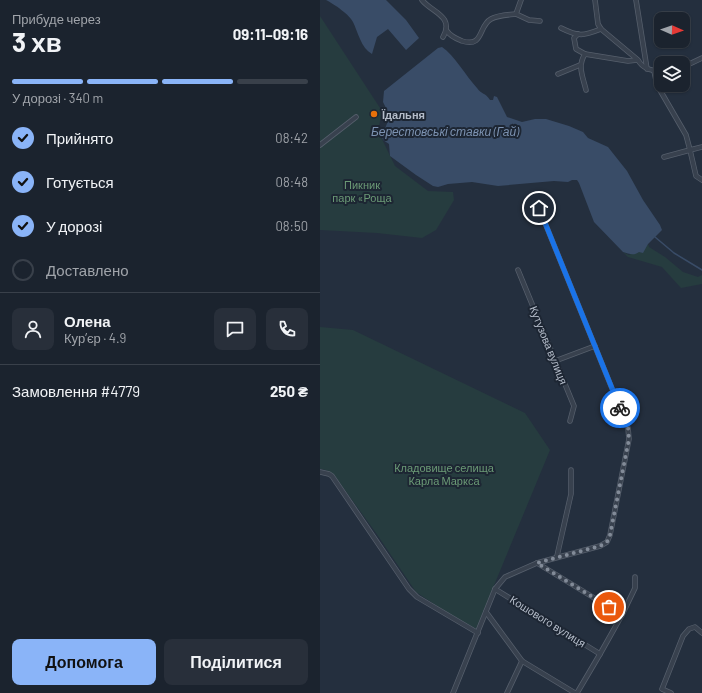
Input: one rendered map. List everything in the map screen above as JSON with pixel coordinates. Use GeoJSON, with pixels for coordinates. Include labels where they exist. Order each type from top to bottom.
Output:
{"type":"FeatureCollection","features":[{"type":"Feature","properties":{"kind":"street"},"geometry":{"type":"LineString","coordinates":[[422,0],[425,5],[442,15],[448,33],[458,40],[469,43],[475,41],[490,19],[496,17],[516,14],[529,20],[540,21]]}},
{"type":"Feature","properties":{"kind":"street"},"geometry":{"type":"LineString","coordinates":[[516,14],[521,0]]}},
{"type":"Feature","properties":{"kind":"street"},"geometry":{"type":"LineString","coordinates":[[595,0],[598,24],[601,29],[638,60],[642,66],[654,71]]}},
{"type":"Feature","properties":{"kind":"street"},"geometry":{"type":"LineString","coordinates":[[636,0],[647,69]]}},
{"type":"Feature","properties":{"kind":"street"},"geometry":{"type":"LineString","coordinates":[[562,28],[585,35],[601,29]]}},
{"type":"Feature","properties":{"kind":"street"},"geometry":{"type":"LineString","coordinates":[[443,37],[447,31]]}},
{"type":"Feature","properties":{"kind":"street"},"geometry":{"type":"LineString","coordinates":[[578,34],[574,38],[576,49],[585,54],[628,61],[638,60]]}},
{"type":"Feature","properties":{"kind":"street"},"geometry":{"type":"LineString","coordinates":[[585,54],[580,65],[586,90]]}},
{"type":"Feature","properties":{"kind":"street"},"geometry":{"type":"LineString","coordinates":[[690,64],[702,58]]}},
{"type":"Feature","properties":{"kind":"street"},"geometry":{"type":"LineString","coordinates":[[558,74],[580,65]]}},
{"type":"Feature","properties":{"kind":"street"},"geometry":{"type":"LineString","coordinates":[[661,92],[686,135],[696,176],[702,180]]}},
{"type":"Feature","properties":{"kind":"street"},"geometry":{"type":"LineString","coordinates":[[320,145],[356,117]]}},
{"type":"Feature","properties":{"kind":"street"},"geometry":{"type":"LineString","coordinates":[[664,157],[702,147]]}},
{"type":"Feature","properties":{"kind":"street"},"geometry":{"type":"LineString","coordinates":[[453,693],[495,589],[505,577],[557,556],[600,546],[607,542],[610,535],[629,439],[628,428],[539,208]]}},
{"type":"Feature","properties":{"kind":"street","name":"Кутузова вулиця"},"geometry":{"type":"LineString","coordinates":[[518,270],[574,406],[570,421]]}},
{"type":"Feature","properties":{"kind":"street"},"geometry":{"type":"LineString","coordinates":[[555,361],[595,346]]}},
{"type":"Feature","properties":{"kind":"street"},"geometry":{"type":"LineString","coordinates":[[557,556],[571,494],[571,470]]}},
{"type":"Feature","properties":{"kind":"street"},"geometry":{"type":"LineString","coordinates":[[320,472],[332,476],[409,589],[417,597],[478,633]]}},
{"type":"Feature","properties":{"kind":"street"},"geometry":{"type":"LineString","coordinates":[[537,563],[622,615]]}},
{"type":"Feature","properties":{"kind":"street"},"geometry":{"type":"LineString","coordinates":[[486,612],[522,661],[576,693],[622,615],[635,588],[635,577]]}},
{"type":"Feature","properties":{"kind":"street","name":"Кошового вулиця"},"geometry":{"type":"LineString","coordinates":[[495,589],[600,654]]}},
{"type":"Feature","properties":{"kind":"street"},"geometry":{"type":"LineString","coordinates":[[672,693],[662,689],[683,636],[689,629],[695,627],[702,632]]}},
{"type":"Feature","properties":{"kind":"street"},"geometry":{"type":"LineString","coordinates":[[507,693],[522,661]]}},
{"type":"Feature","properties":{"kind":"green space","name":"Пикник парк «Роща"},"geometry":{"type":"Polygon","coordinates":[[[320,16],[382,111],[378,131],[395,166],[428,191],[453,192],[454,200],[436,230],[422,238],[377,233],[320,230],[320,16]]]}},
{"type":"Feature","properties":{"kind":"green space"},"geometry":{"type":"Polygon","coordinates":[[[648,244],[649,247],[665,257],[683,272],[698,277],[702,275],[702,284],[681,288],[662,267],[628,257],[623,252],[629,255],[648,244]]]}},
{"type":"Feature","properties":{"kind":"green space","name":"Кладовище селища Карла Маркса"},"geometry":{"type":"Polygon","coordinates":[[[320,327],[353,330],[525,413],[550,450],[476,629],[416,592],[334,475],[326,470],[320,469],[320,327]]]}},
{"type":"Feature","properties":{"kind":"water"},"geometry":{"type":"Polygon","coordinates":[[[326,0],[386,0],[406,20],[419,38],[406,50],[388,29],[377,37],[372,54],[362,44],[349,16],[326,0]]]}},
{"type":"Feature","properties":{"kind":"water","name":"Берестовські ставки (Гай)"},"geometry":{"type":"Polygon","coordinates":[[[442,47],[451,55],[480,92],[487,96],[490,100],[493,100],[494,96],[497,97],[507,117],[522,122],[535,119],[546,119],[583,132],[588,138],[608,147],[627,171],[662,230],[648,244],[643,253],[639,252],[631,254],[623,252],[594,222],[577,180],[568,182],[554,181],[498,186],[472,182],[448,184],[438,187],[433,186],[390,156],[389,144],[383,140],[382,136],[390,116],[383,102],[384,91],[438,48],[442,47]]]}},
{"type":"Feature","properties":{"kind":"waterway"},"geometry":{"type":"LineString","coordinates":[[655,237],[674,253],[702,270]]}},
{"type":"Feature","properties":{"kind":"way so far"},"geometry":{"type":"LineString","coordinates":[[609,607],[537,563],[557,556],[600,546],[607,542],[610,535],[629,439],[628,428],[620,408]]}},
{"type":"Feature","properties":{"kind":"place","name":"Їдальня"},"geometry":{"type":"Point","coordinates":[374,114]}},
{"type":"Feature","properties":{"kind":"route"},"geometry":{"type":"LineString","coordinates":[[539,208],[620,408]]}}]}
